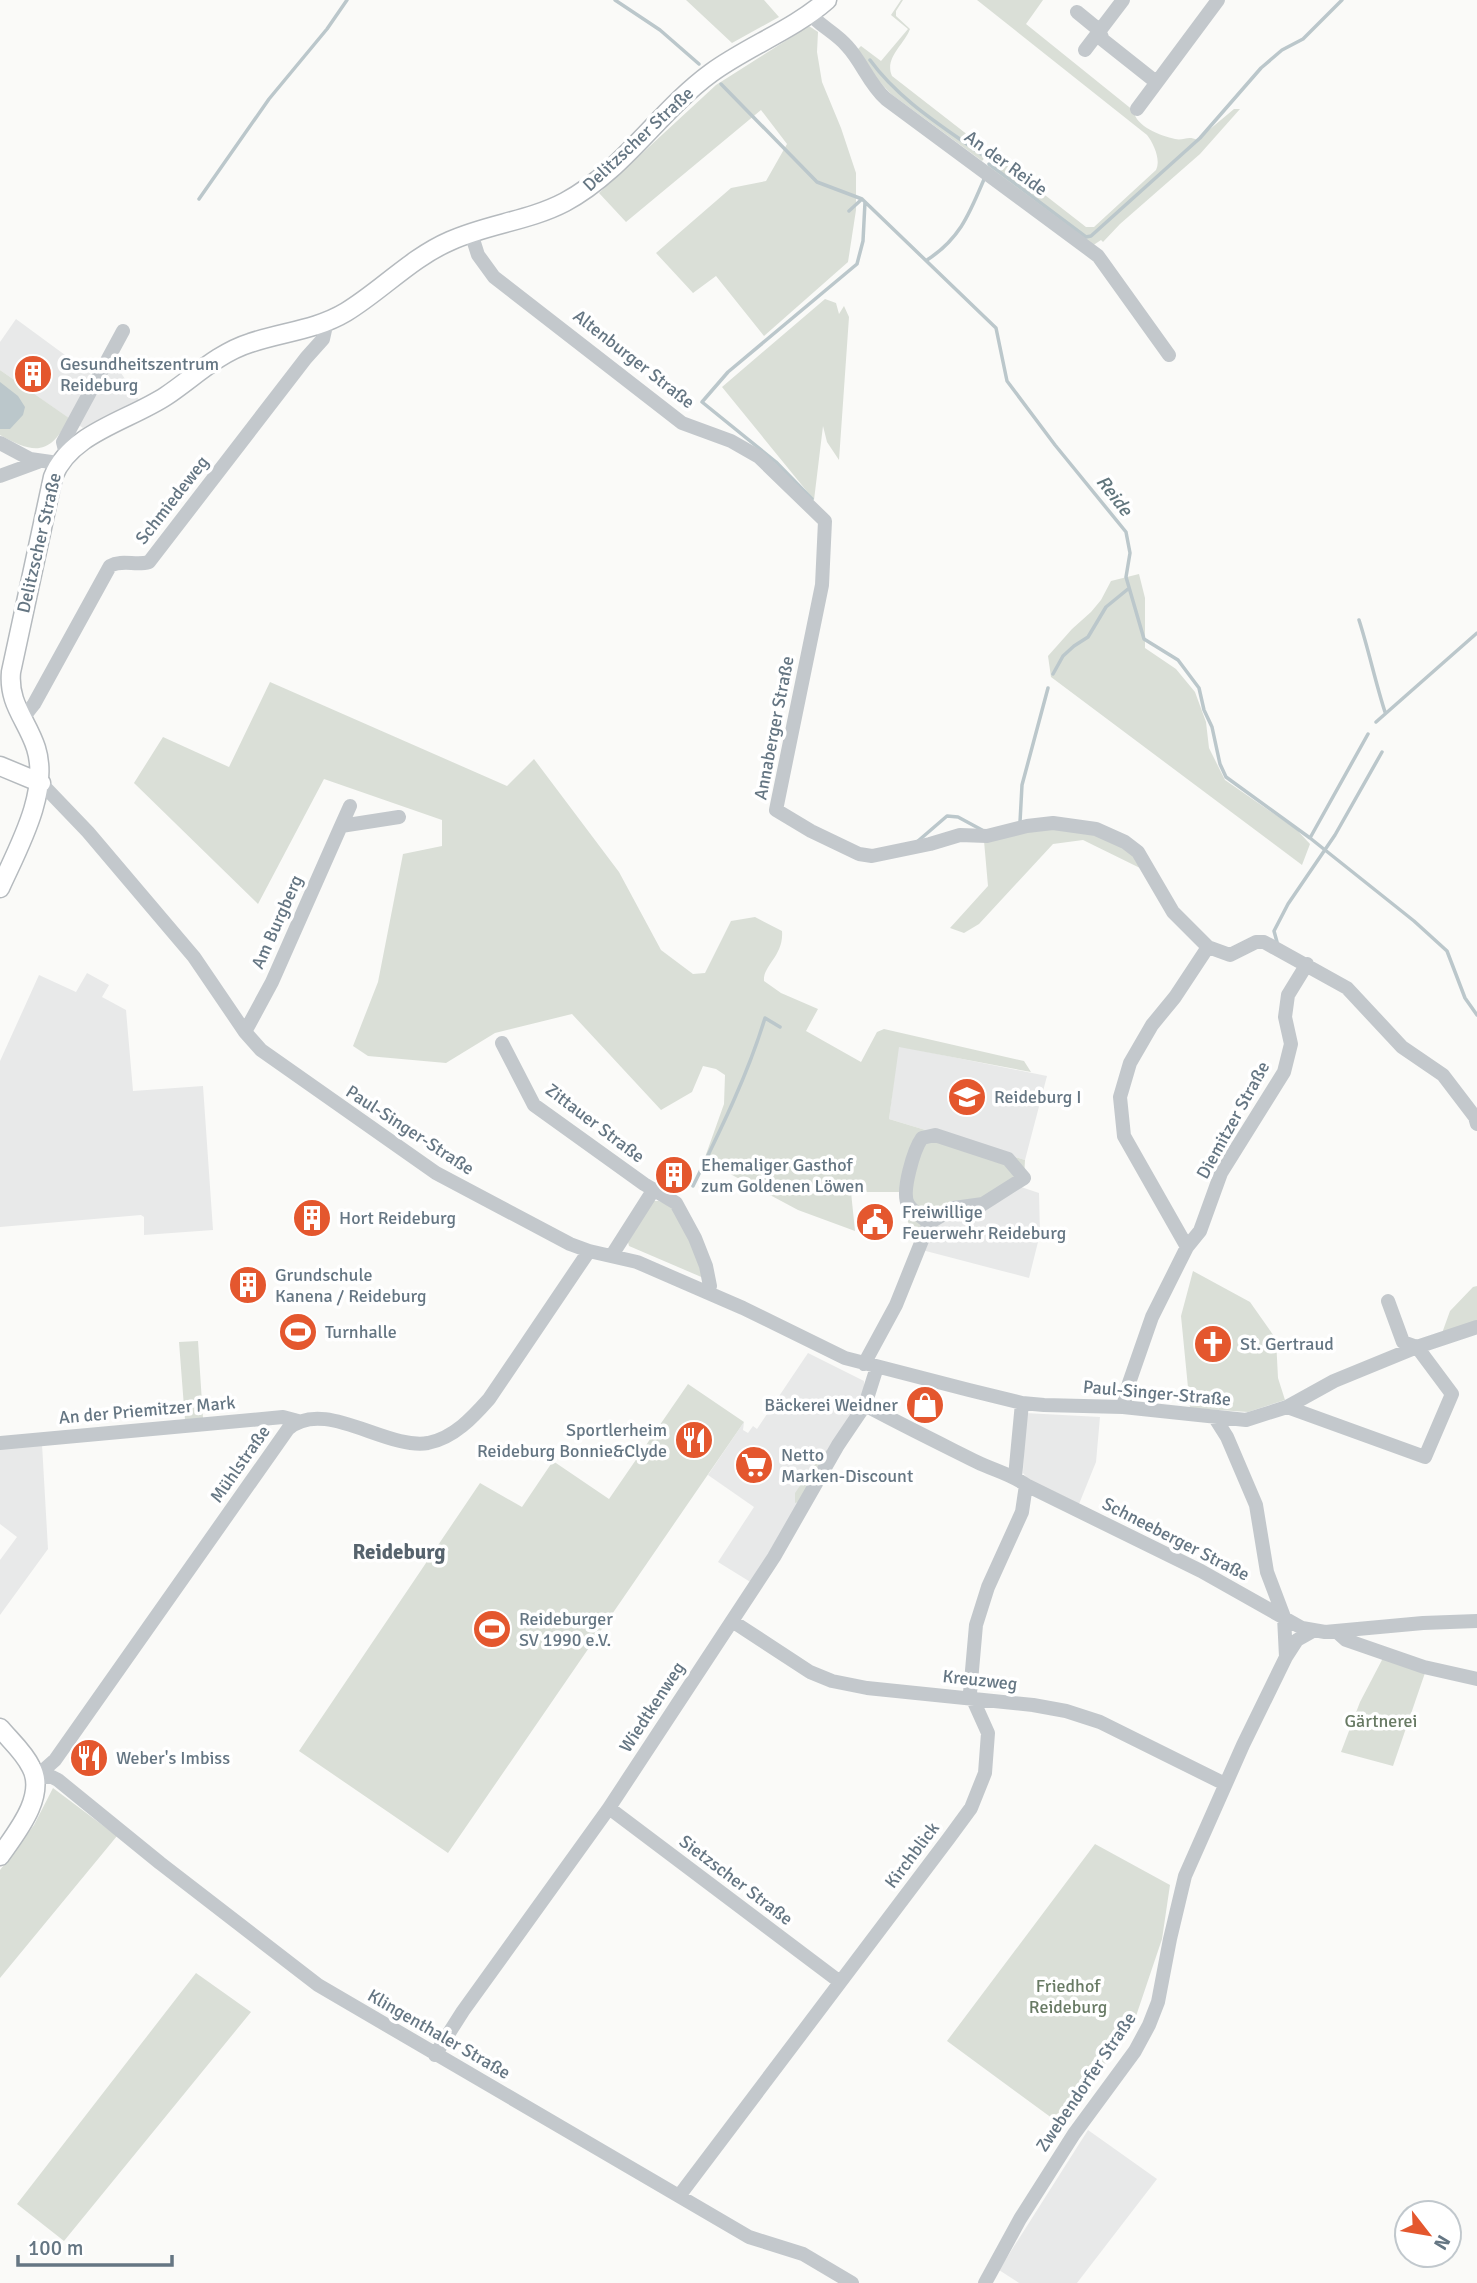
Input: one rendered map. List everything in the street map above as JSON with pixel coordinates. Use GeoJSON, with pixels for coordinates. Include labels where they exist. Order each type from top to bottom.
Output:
{"type":"FeatureCollection","features":[{"type":"Feature","properties":{"kind":"main road","name":"Delitzscher Straße"},"geometry":{"type":"LineString","coordinates":[[0,886],[36,803],[41,783],[36,747],[11,695],[10,672],[50,490],[62,459],[92,435],[151,406],[230,351],[250,342],[327,321],[345,313],[416,260],[449,241],[543,211],[582,192],[613,167],[689,91],[710,74],[827,0]]}},
{"type":"Feature","properties":{"kind":"main road"},"geometry":{"type":"LineString","coordinates":[[0,766],[41,783]]}},
{"type":"Feature","properties":{"kind":"main road"},"geometry":{"type":"LineString","coordinates":[[0,1728],[28,1761],[46,1773],[0,1856]]}},
{"type":"Feature","properties":{"kind":"street"},"geometry":{"type":"LineString","coordinates":[[1085,50],[1123,0]]}},
{"type":"Feature","properties":{"kind":"street"},"geometry":{"type":"LineString","coordinates":[[1137,109],[1215,1]]}},
{"type":"Feature","properties":{"kind":"street"},"geometry":{"type":"LineString","coordinates":[[1077,12],[1099,30],[1103,40],[1156,82]]}},
{"type":"Feature","properties":{"kind":"street","name":"An der Reide"},"geometry":{"type":"LineString","coordinates":[[809,13],[848,47],[877,92],[1098,256],[1169,355]]}},
{"type":"Feature","properties":{"kind":"street","name":"Altenburger Straße"},"geometry":{"type":"LineString","coordinates":[[471,233],[478,255],[494,277],[682,423],[732,441],[759,457],[825,521]]}},
{"type":"Feature","properties":{"kind":"street","name":"Schmiedeweg"},"geometry":{"type":"LineString","coordinates":[[23,718],[34,704],[110,566],[117,562],[149,562],[323,339],[327,321]]}},
{"type":"Feature","properties":{"kind":"street"},"geometry":{"type":"LineString","coordinates":[[0,476],[38,462],[62,459],[63,442],[123,331]]}},
{"type":"Feature","properties":{"kind":"street"},"geometry":{"type":"LineString","coordinates":[[0,443],[38,462]]}},
{"type":"Feature","properties":{"kind":"street","name":"Annaberger Straße"},"geometry":{"type":"LineString","coordinates":[[825,521],[822,585],[776,810],[811,831],[859,854],[872,856],[960,835],[987,836],[1027,826],[1053,823],[1096,829],[1125,842],[1138,852],[1173,912],[1208,947],[1230,955]]}},
{"type":"Feature","properties":{"kind":"street","name":"Paul-Singer-Straße"},"geometry":{"type":"LineString","coordinates":[[41,783],[88,832],[194,957],[244,1032],[261,1050],[436,1173],[570,1244],[637,1262],[707,1292],[837,1355],[1022,1403],[1123,1407],[1246,1420],[1287,1407],[1334,1381],[1418,1347],[1477,1327]]}},
{"type":"Feature","properties":{"kind":"street","name":"Am Burgberg"},"geometry":{"type":"LineString","coordinates":[[244,1032],[272,982],[350,806]]}},
{"type":"Feature","properties":{"kind":"street"},"geometry":{"type":"LineString","coordinates":[[341,826],[400,817]]}},
{"type":"Feature","properties":{"kind":"street"},"geometry":{"type":"LineString","coordinates":[[1199,963],[1230,955],[1256,942],[1265,942],[1307,964],[1347,988],[1402,1046],[1443,1075],[1475,1117],[1477,1124]]}},
{"type":"Feature","properties":{"kind":"street"},"geometry":{"type":"LineString","coordinates":[[1187,1247],[1124,1136],[1120,1097],[1130,1063],[1152,1025],[1208,947]]}},
{"type":"Feature","properties":{"kind":"street","name":"Diemitzer Straße"},"geometry":{"type":"LineString","coordinates":[[1123,1407],[1152,1317],[1187,1247],[1200,1231],[1221,1173],[1284,1072],[1291,1044],[1285,1017],[1288,995],[1307,964]]}},
{"type":"Feature","properties":{"kind":"street","name":"Zittauer Straße"},"geometry":{"type":"LineString","coordinates":[[502,1043],[534,1105],[676,1203],[706,1266],[710,1286],[707,1292]]}},
{"type":"Feature","properties":{"kind":"street"},"geometry":{"type":"LineString","coordinates":[[871,1365],[929,1223],[954,1208],[983,1204],[1024,1178],[1008,1159],[935,1135],[922,1138],[915,1151],[905,1194],[909,1206],[929,1223]]}},
{"type":"Feature","properties":{"kind":"street"},"geometry":{"type":"LineString","coordinates":[[612,1255],[654,1189]]}},
{"type":"Feature","properties":{"kind":"street"},"geometry":{"type":"LineString","coordinates":[[298,1421],[315,1418],[417,1443],[442,1439],[477,1412],[489,1399],[589,1251]]}},
{"type":"Feature","properties":{"kind":"street"},"geometry":{"type":"LineString","coordinates":[[1287,1407],[1425,1457],[1452,1394],[1418,1347],[1403,1342],[1388,1301]]}},
{"type":"Feature","properties":{"kind":"street","name":"Wiedtkenweg"},"geometry":{"type":"LineString","coordinates":[[435,2054],[609,1808],[774,1557],[838,1445],[865,1405],[871,1365]]}},
{"type":"Feature","properties":{"kind":"street"},"geometry":{"type":"LineString","coordinates":[[1021,1481],[1022,1403]]}},
{"type":"Feature","properties":{"kind":"street","name":"Schneeberger Straße"},"geometry":{"type":"LineString","coordinates":[[865,1405],[1201,1571],[1302,1628],[1336,1631],[1346,1640],[1424,1667],[1477,1679]]}},
{"type":"Feature","properties":{"kind":"street","name":"An der Priemitzer Mark"},"geometry":{"type":"LineString","coordinates":[[0,1443],[283,1417],[298,1421]]}},
{"type":"Feature","properties":{"kind":"street","name":"Zwebendorfer Straße"},"geometry":{"type":"LineString","coordinates":[[1215,1418],[1227,1437],[1252,1494],[1267,1572],[1284,1617],[1286,1657]]}},
{"type":"Feature","properties":{"kind":"street","name":"Mühlstraße"},"geometry":{"type":"LineString","coordinates":[[46,1773],[288,1430],[298,1421]]}},
{"type":"Feature","properties":{"kind":"street","name":"Kirchblick"},"geometry":{"type":"LineString","coordinates":[[679,2196],[971,1808],[985,1773],[988,1732],[971,1698],[974,1645],[981,1606],[1020,1519],[1025,1499],[1021,1481]]}},
{"type":"Feature","properties":{"kind":"street","name":"Kreuzweg"},"geometry":{"type":"LineString","coordinates":[[732,1621],[810,1672],[832,1681],[867,1688],[1033,1705],[1090,1718],[1226,1784]]}},
{"type":"Feature","properties":{"kind":"street"},"geometry":{"type":"LineString","coordinates":[[1336,1631],[1477,1621]]}},
{"type":"Feature","properties":{"kind":"street","name":"Zwebendorfer Straße"},"geometry":{"type":"LineString","coordinates":[[985,2283],[1020,2219],[1074,2134],[1135,2051],[1149,2025],[1158,2002],[1185,1876],[1286,1657],[1297,1640],[1313,1631]]}},
{"type":"Feature","properties":{"kind":"street","name":"Klingenthaler Straße"},"geometry":{"type":"LineString","coordinates":[[46,1773],[318,1985],[749,2237],[803,2255],[852,2283]]}},
{"type":"Feature","properties":{"kind":"street","name":"Sietzscher Straße"},"geometry":{"type":"LineString","coordinates":[[609,1808],[839,1982]]}},
{"type":"Feature","properties":{"kind":"shaded area"},"geometry":{"type":"Polygon","coordinates":[[[16,319],[95,377],[113,361],[139,400],[83,428],[0,370],[0,342],[16,319]]]}},
{"type":"Feature","properties":{"kind":"shaded area"},"geometry":{"type":"Polygon","coordinates":[[[0,382],[18,396],[25,407],[23,415],[10,429],[0,429],[0,382]]]}},
{"type":"Feature","properties":{"kind":"shaded area"},"geometry":{"type":"Polygon","coordinates":[[[87,973],[109,985],[102,997],[126,1010],[133,1091],[203,1086],[213,1230],[144,1235],[144,1217],[141,1215],[0,1227],[0,1061],[39,975],[76,992],[87,973]]]}},
{"type":"Feature","properties":{"kind":"shaded area","name":"Reideburg I"},"geometry":{"type":"Polygon","coordinates":[[[898,1046],[1047,1076],[1025,1160],[889,1119],[898,1046]]]}},
{"type":"Feature","properties":{"kind":"shaded area"},"geometry":{"type":"Polygon","coordinates":[[[1015,1185],[1039,1193],[1040,1234],[1029,1278],[922,1250],[935,1210],[1015,1185]]]}},
{"type":"Feature","properties":{"kind":"shaded area"},"geometry":{"type":"Polygon","coordinates":[[[808,1353],[864,1381],[865,1395],[752,1583],[718,1562],[754,1507],[708,1475],[744,1422],[743,1430],[748,1433],[753,1426],[757,1429],[808,1353]]]}},
{"type":"Feature","properties":{"kind":"shaded area"},"geometry":{"type":"Polygon","coordinates":[[[1025,1413],[1100,1417],[1096,1462],[1079,1504],[1028,1479],[1023,1473],[1025,1413]]]}},
{"type":"Feature","properties":{"kind":"shaded area"},"geometry":{"type":"Polygon","coordinates":[[[42,1444],[48,1549],[0,1615],[0,1560],[17,1537],[0,1524],[0,1447],[42,1444]]]}},
{"type":"Feature","properties":{"kind":"shaded area"},"geometry":{"type":"Polygon","coordinates":[[[1088,2130],[1157,2179],[1077,2283],[1019,2283],[999,2270],[1088,2130]]]}},
{"type":"Feature","properties":{"kind":"green space"},"geometry":{"type":"Polygon","coordinates":[[[686,0],[764,0],[779,17],[732,43],[686,0]]]}},
{"type":"Feature","properties":{"kind":"green space"},"geometry":{"type":"Polygon","coordinates":[[[901,0],[896,16],[910,29],[893,57],[890,69],[892,76],[1086,227],[1094,227],[1156,170],[1158,162],[1154,147],[1147,135],[977,0],[1043,0],[1026,24],[1134,111],[1144,126],[1156,133],[1175,139],[1197,140],[1234,109],[1240,109],[1200,154],[1103,242],[1101,240],[1092,246],[987,167],[993,159],[987,155],[982,161],[891,94],[876,78],[857,50],[861,46],[881,61],[908,29],[891,15],[901,0]]]}},
{"type":"Feature","properties":{"kind":"green space"},"geometry":{"type":"Polygon","coordinates":[[[809,26],[818,32],[817,52],[822,82],[856,173],[856,210],[848,262],[764,336],[716,276],[693,293],[656,253],[731,188],[766,181],[787,144],[761,110],[626,222],[599,193],[716,85],[809,26]]]}},
{"type":"Feature","properties":{"kind":"green space"},"geometry":{"type":"Polygon","coordinates":[[[825,299],[836,303],[839,314],[844,306],[849,317],[839,460],[827,442],[823,426],[814,500],[722,387],[825,299]]]}},
{"type":"Feature","properties":{"kind":"green space"},"geometry":{"type":"Polygon","coordinates":[[[0,370],[69,418],[48,445],[40,448],[22,446],[0,435],[0,370]]]}},
{"type":"Feature","properties":{"kind":"green space"},"geometry":{"type":"Polygon","coordinates":[[[1139,574],[1145,598],[1145,648],[1176,669],[1195,692],[1206,722],[1209,748],[1225,780],[1296,829],[1310,844],[1302,865],[1051,677],[1048,656],[1091,612],[1111,581],[1139,574]]]}},
{"type":"Feature","properties":{"kind":"green space"},"geometry":{"type":"Polygon","coordinates":[[[270,682],[507,786],[534,759],[619,872],[661,950],[693,974],[705,973],[731,921],[755,917],[782,931],[780,947],[764,981],[781,993],[818,1009],[806,1031],[861,1062],[877,1032],[884,1029],[1024,1061],[1031,1072],[899,1047],[889,1119],[1025,1160],[1024,1178],[983,1204],[931,1213],[916,1248],[899,1192],[851,1192],[855,1231],[798,1210],[704,1160],[724,1104],[725,1075],[716,1069],[703,1066],[692,1092],[661,1110],[572,1014],[495,1033],[446,1063],[368,1056],[353,1046],[378,982],[403,854],[442,846],[442,820],[324,779],[258,904],[134,783],[163,737],[229,767],[270,682]]]}},
{"type":"Feature","properties":{"kind":"green space"},"geometry":{"type":"Polygon","coordinates":[[[1054,827],[1092,834],[1116,843],[1135,858],[1142,869],[1083,840],[1053,844],[979,924],[964,933],[950,928],[988,886],[984,841],[1054,827]]]}},
{"type":"Feature","properties":{"kind":"green space"},"geometry":{"type":"Polygon","coordinates":[[[653,1201],[675,1208],[706,1279],[629,1246],[628,1242],[653,1201]]]}},
{"type":"Feature","properties":{"kind":"green space"},"geometry":{"type":"Polygon","coordinates":[[[1193,1271],[1250,1302],[1276,1339],[1278,1378],[1285,1400],[1248,1412],[1190,1408],[1181,1316],[1193,1271]]]}},
{"type":"Feature","properties":{"kind":"green space"},"geometry":{"type":"Polygon","coordinates":[[[257,1272],[258,1294],[237,1295],[235,1274],[257,1272]]]}},
{"type":"Feature","properties":{"kind":"green space"},"geometry":{"type":"Polygon","coordinates":[[[1477,1286],[1477,1322],[1441,1336],[1450,1311],[1477,1286]]]}},
{"type":"Feature","properties":{"kind":"green space"},"geometry":{"type":"Polygon","coordinates":[[[198,1341],[203,1418],[185,1420],[179,1342],[198,1341]]]}},
{"type":"Feature","properties":{"kind":"green space","name":"Reideburger SV 1990 e.V."},"geometry":{"type":"Polygon","coordinates":[[[688,1384],[744,1422],[448,1853],[299,1751],[480,1483],[522,1507],[553,1461],[609,1499],[688,1384]]]}},
{"type":"Feature","properties":{"kind":"green space"},"geometry":{"type":"Polygon","coordinates":[[[827,1450],[829,1451],[799,1502],[795,1503],[795,1493],[827,1450]]]}},
{"type":"Feature","properties":{"kind":"green space","name":"Gärtnerei"},"geometry":{"type":"Polygon","coordinates":[[[1383,1658],[1426,1670],[1393,1766],[1341,1752],[1360,1702],[1383,1658]]]}},
{"type":"Feature","properties":{"kind":"green space"},"geometry":{"type":"Polygon","coordinates":[[[53,1788],[117,1836],[0,1978],[0,1870],[34,1825],[53,1788]]]}},
{"type":"Feature","properties":{"kind":"green space","name":"Friedhof Reideburg"},"geometry":{"type":"Polygon","coordinates":[[[1095,1844],[1170,1885],[1162,1939],[1132,2028],[1060,2124],[947,2041],[1095,1844]]]}},
{"type":"Feature","properties":{"kind":"green space"},"geometry":{"type":"Polygon","coordinates":[[[196,1973],[251,2012],[64,2241],[17,2204],[196,1973]]]}},
{"type":"Feature","properties":{"kind":"waterway"},"geometry":{"type":"LineString","coordinates":[[199,199],[269,99],[327,29],[347,0]]}},
{"type":"Feature","properties":{"kind":"waterway","name":"Reide"},"geometry":{"type":"LineString","coordinates":[[615,0],[660,30],[699,64]]}},
{"type":"Feature","properties":{"kind":"waterway"},"geometry":{"type":"LineString","coordinates":[[989,164],[1086,237],[1091,236],[1200,138],[1261,68],[1282,50],[1303,39],[1342,0]]}},
{"type":"Feature","properties":{"kind":"waterway"},"geometry":{"type":"LineString","coordinates":[[870,60],[908,100],[981,154]]}},
{"type":"Feature","properties":{"kind":"waterway","name":"Reide"},"geometry":{"type":"LineString","coordinates":[[721,84],[817,182],[862,199],[996,328],[1007,381],[1126,532],[1130,553],[1126,577],[1144,639],[1178,660],[1199,688],[1226,777],[1310,838],[1414,921],[1447,951],[1465,998],[1477,1015]]}},
{"type":"Feature","properties":{"kind":"waterway"},"geometry":{"type":"LineString","coordinates":[[927,260],[948,243],[963,223],[985,177]]}},
{"type":"Feature","properties":{"kind":"waterway"},"geometry":{"type":"LineString","coordinates":[[849,211],[862,199]]}},
{"type":"Feature","properties":{"kind":"waterway"},"geometry":{"type":"LineString","coordinates":[[812,499],[776,462],[702,402],[728,372],[857,264],[863,241],[865,202]]}},
{"type":"Feature","properties":{"kind":"waterway"},"geometry":{"type":"LineString","coordinates":[[1053,674],[1063,656],[1088,637],[1106,607],[1128,589]]}},
{"type":"Feature","properties":{"kind":"waterway"},"geometry":{"type":"LineString","coordinates":[[1359,620],[1385,712]]}},
{"type":"Feature","properties":{"kind":"waterway"},"geometry":{"type":"LineString","coordinates":[[1376,722],[1477,633]]}},
{"type":"Feature","properties":{"kind":"waterway"},"geometry":{"type":"LineString","coordinates":[[1020,822],[1022,785],[1048,688]]}},
{"type":"Feature","properties":{"kind":"waterway"},"geometry":{"type":"LineString","coordinates":[[1310,838],[1368,734]]}},
{"type":"Feature","properties":{"kind":"waterway","name":"Reide"},"geometry":{"type":"LineString","coordinates":[[1277,942],[1274,931],[1288,904],[1335,835],[1382,752]]}},
{"type":"Feature","properties":{"kind":"waterway"},"geometry":{"type":"LineString","coordinates":[[918,841],[947,816],[958,817],[982,830]]}},
{"type":"Feature","properties":{"kind":"waterway"},"geometry":{"type":"LineString","coordinates":[[693,1186],[741,1083],[765,1018],[780,1027]]}},
{"type":"Feature","properties":{"kind":"place","name":"Gesundheitszentrum Reideburg"},"geometry":{"type":"Point","coordinates":[33,374]}},
{"type":"Feature","properties":{"kind":"place","name":"Reideburg I"},"geometry":{"type":"Point","coordinates":[967,1097]}},
{"type":"Feature","properties":{"kind":"place","name":"Ehemaliger Gasthof zum Goldenen Löwen"},"geometry":{"type":"Point","coordinates":[674,1175]}},
{"type":"Feature","properties":{"kind":"place","name":"Hort Reideburg"},"geometry":{"type":"Point","coordinates":[312,1218]}},
{"type":"Feature","properties":{"kind":"place","name":"Freiwillige Feuerwehr Reideburg"},"geometry":{"type":"Point","coordinates":[875,1222]}},
{"type":"Feature","properties":{"kind":"place","name":"Grundschule Kanena / Reideburg"},"geometry":{"type":"Point","coordinates":[248,1285]}},
{"type":"Feature","properties":{"kind":"place","name":"Turnhalle"},"geometry":{"type":"Point","coordinates":[298,1332]}},
{"type":"Feature","properties":{"kind":"place","name":"St. Gertraud"},"geometry":{"type":"Point","coordinates":[1213,1344]}},
{"type":"Feature","properties":{"kind":"place","name":"Bäckerei Weidner"},"geometry":{"type":"Point","coordinates":[925,1405]}},
{"type":"Feature","properties":{"kind":"place","name":"Sportlerheim Reideburg Bonnie&Clyde"},"geometry":{"type":"Point","coordinates":[694,1440]}},
{"type":"Feature","properties":{"kind":"place","name":"Netto Marken-Discount"},"geometry":{"type":"Point","coordinates":[754,1465]}},
{"type":"Feature","properties":{"kind":"place","name":"Reideburger SV 1990 e.V."},"geometry":{"type":"Point","coordinates":[492,1629]}},
{"type":"Feature","properties":{"kind":"place","name":"Weber's Imbiss"},"geometry":{"type":"Point","coordinates":[89,1758]}},
{"type":"Feature","properties":{"kind":"district","name":"Reideburg"},"geometry":{"type":"Point","coordinates":[399,1552]}}]}
